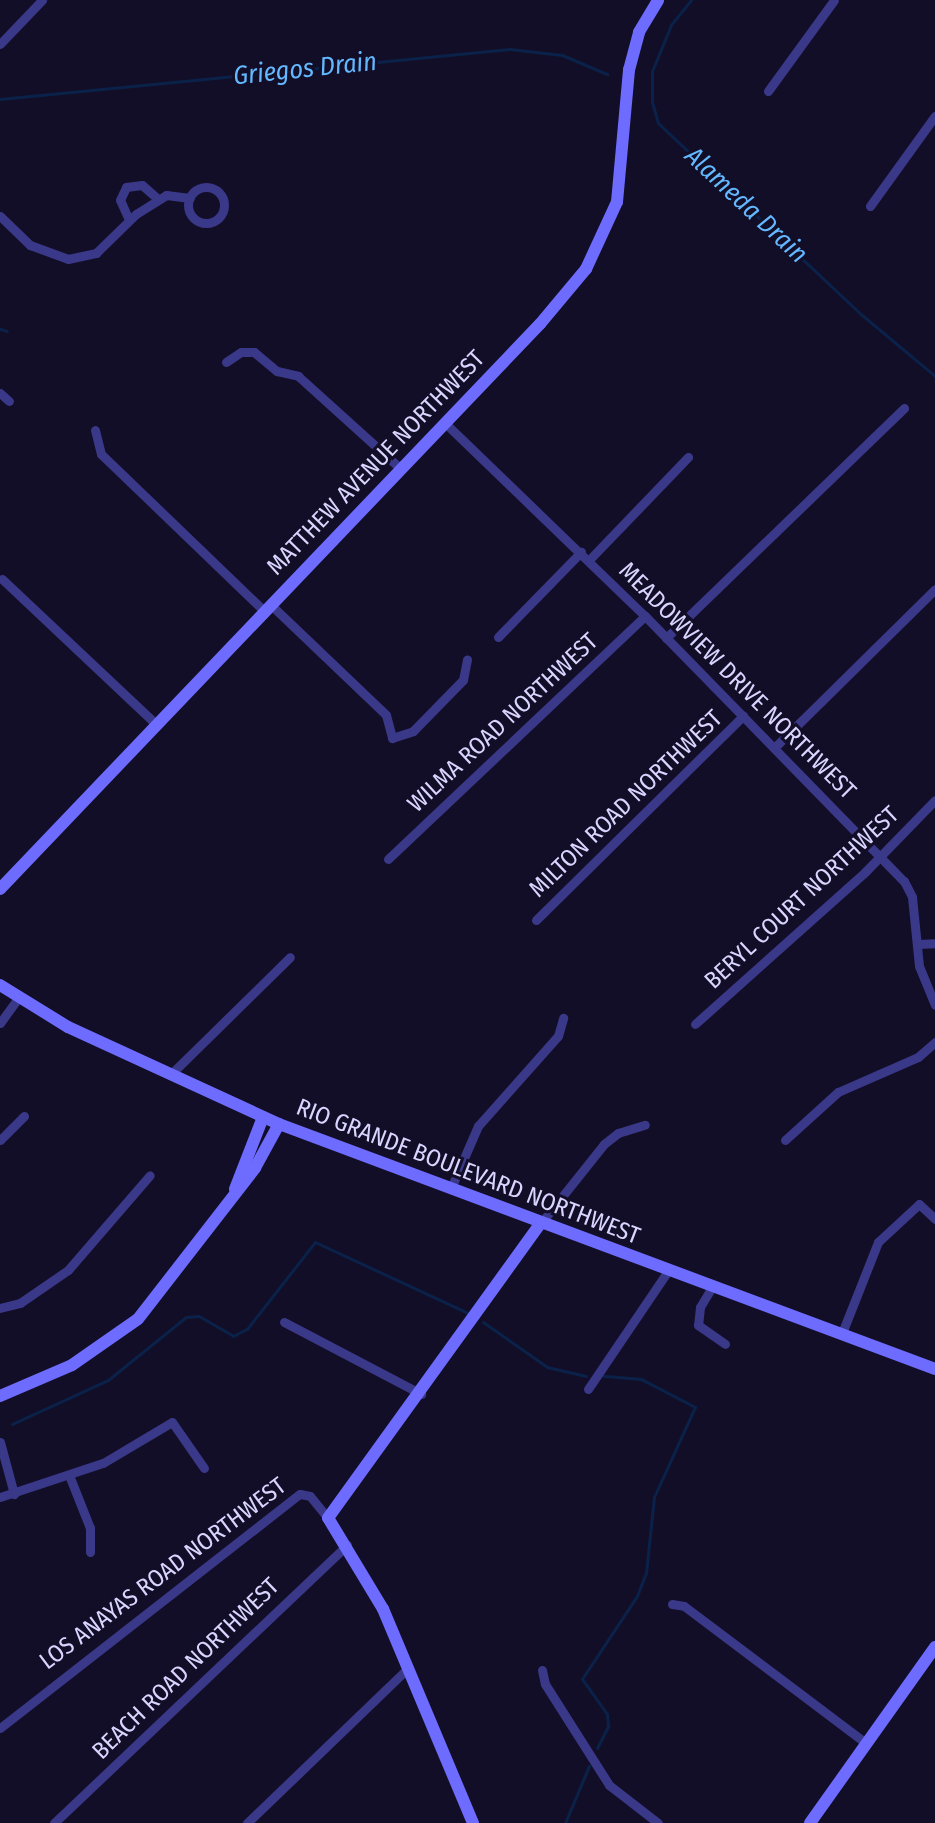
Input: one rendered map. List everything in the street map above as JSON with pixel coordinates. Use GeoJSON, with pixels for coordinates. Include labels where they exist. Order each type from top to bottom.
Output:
{"type":"FeatureCollection","features":[{"type":"Feature","properties":{"kind":"street"},"geometry":{"type":"LineString","coordinates":[[0,44],[42,0]]}},
{"type":"Feature","properties":{"kind":"street","name":"MATTHEW AVENUE NORTHWEST"},"geometry":{"type":"LineString","coordinates":[[0,889],[572,288],[599,247],[621,184],[632,52],[658,0]]}},
{"type":"Feature","properties":{"kind":"street"},"geometry":{"type":"LineString","coordinates":[[768,91],[834,0]]}},
{"type":"Feature","properties":{"kind":"street"},"geometry":{"type":"LineString","coordinates":[[870,206],[935,116]]}},
{"type":"Feature","properties":{"kind":"street"},"geometry":{"type":"LineString","coordinates":[[129,220],[120,200],[126,187],[142,185],[158,199]]}},
{"type":"Feature","properties":{"kind":"street"},"geometry":{"type":"LineString","coordinates":[[0,216],[30,245],[68,259],[96,253],[129,220],[158,199],[176,194],[190,198]]}},
{"type":"Feature","properties":{"kind":"street"},"geometry":{"type":"LineString","coordinates":[[226,362],[241,352],[254,352],[277,371],[298,376],[401,469]]}},
{"type":"Feature","properties":{"kind":"street"},"geometry":{"type":"LineString","coordinates":[[0,393],[9,401]]}},
{"type":"Feature","properties":{"kind":"street"},"geometry":{"type":"LineString","coordinates":[[666,638],[904,408]]}},
{"type":"Feature","properties":{"kind":"street","name":"MEADOWVIEW DRIVE NORTHWEST"},"geometry":{"type":"LineString","coordinates":[[445,423],[581,552],[881,856],[912,897],[925,987],[935,1005]]}},
{"type":"Feature","properties":{"kind":"street"},"geometry":{"type":"LineString","coordinates":[[95,430],[101,454],[386,715],[392,738],[413,731],[463,680],[467,659]]}},
{"type":"Feature","properties":{"kind":"street"},"geometry":{"type":"LineString","coordinates":[[589,560],[688,457]]}},
{"type":"Feature","properties":{"kind":"street"},"geometry":{"type":"LineString","coordinates":[[498,637],[581,552]]}},
{"type":"Feature","properties":{"kind":"street"},"geometry":{"type":"LineString","coordinates":[[2,579],[156,724]]}},
{"type":"Feature","properties":{"kind":"street"},"geometry":{"type":"LineString","coordinates":[[774,748],[935,589]]}},
{"type":"Feature","properties":{"kind":"street","name":"WILMA ROAD NORTHWEST"},"geometry":{"type":"LineString","coordinates":[[388,859],[645,616]]}},
{"type":"Feature","properties":{"kind":"street","name":"MILTON ROAD NORTHWEST"},"geometry":{"type":"LineString","coordinates":[[536,920],[743,716]]}},
{"type":"Feature","properties":{"kind":"street","name":"BERYL COURT NORTHWEST"},"geometry":{"type":"LineString","coordinates":[[695,1024],[881,856],[935,800]]}},
{"type":"Feature","properties":{"kind":"street"},"geometry":{"type":"LineString","coordinates":[[918,944],[935,943]]}},
{"type":"Feature","properties":{"kind":"street"},"geometry":{"type":"LineString","coordinates":[[170,1075],[290,957]]}},
{"type":"Feature","properties":{"kind":"street","name":"RIO GRANDE BOULEVARD NORTHWEST"},"geometry":{"type":"LineString","coordinates":[[0,985],[68,1027],[279,1124],[935,1369]]}},
{"type":"Feature","properties":{"kind":"street"},"geometry":{"type":"LineString","coordinates":[[0,1023],[19,997]]}},
{"type":"Feature","properties":{"kind":"street"},"geometry":{"type":"LineString","coordinates":[[451,1188],[484,1117],[558,1036],[563,1018]]}},
{"type":"Feature","properties":{"kind":"street"},"geometry":{"type":"LineString","coordinates":[[785,1140],[838,1092],[918,1057],[935,1042]]}},
{"type":"Feature","properties":{"kind":"street"},"geometry":{"type":"LineString","coordinates":[[0,1140],[24,1116]]}},
{"type":"Feature","properties":{"kind":"street"},"geometry":{"type":"LineString","coordinates":[[234,1192],[263,1117]]}},
{"type":"Feature","properties":{"kind":"street"},"geometry":{"type":"LineString","coordinates":[[0,1396],[45,1380],[125,1331],[172,1279],[234,1192],[255,1168],[279,1124]]}},
{"type":"Feature","properties":{"kind":"street"},"geometry":{"type":"LineString","coordinates":[[473,1823],[408,1668],[347,1545],[328,1518],[421,1394],[541,1223],[604,1144],[618,1133],[645,1125]]}},
{"type":"Feature","properties":{"kind":"street"},"geometry":{"type":"LineString","coordinates":[[0,1308],[20,1303],[68,1270],[150,1175]]}},
{"type":"Feature","properties":{"kind":"street"},"geometry":{"type":"LineString","coordinates":[[842,1333],[878,1242],[919,1204],[935,1219]]}},
{"type":"Feature","properties":{"kind":"street"},"geometry":{"type":"LineString","coordinates":[[588,1389],[668,1271]]}},
{"type":"Feature","properties":{"kind":"street"},"geometry":{"type":"LineString","coordinates":[[712,1287],[700,1307],[698,1325],[725,1344]]}},
{"type":"Feature","properties":{"kind":"street"},"geometry":{"type":"LineString","coordinates":[[284,1322],[421,1394]]}},
{"type":"Feature","properties":{"kind":"street"},"geometry":{"type":"LineString","coordinates":[[0,1497],[103,1463],[172,1422],[204,1468]]}},
{"type":"Feature","properties":{"kind":"street"},"geometry":{"type":"LineString","coordinates":[[0,1442],[14,1494]]}},
{"type":"Feature","properties":{"kind":"street"},"geometry":{"type":"LineString","coordinates":[[69,1475],[90,1528],[90,1552]]}},
{"type":"Feature","properties":{"kind":"street","name":"LOS ANAYAS ROAD NORTHWEST"},"geometry":{"type":"LineString","coordinates":[[0,1728],[300,1494],[310,1496],[328,1518]]}},
{"type":"Feature","properties":{"kind":"street","name":"BEACH ROAD NORTHWEST"},"geometry":{"type":"LineString","coordinates":[[54,1823],[347,1545]]}},
{"type":"Feature","properties":{"kind":"street"},"geometry":{"type":"LineString","coordinates":[[672,1604],[684,1606],[867,1744]]}},
{"type":"Feature","properties":{"kind":"street"},"geometry":{"type":"LineString","coordinates":[[812,1822],[935,1647]]}},
{"type":"Feature","properties":{"kind":"street"},"geometry":{"type":"LineString","coordinates":[[247,1823],[408,1668]]}},
{"type":"Feature","properties":{"kind":"street"},"geometry":{"type":"LineString","coordinates":[[542,1670],[545,1684],[609,1785],[658,1823]]}},
{"type":"Feature","properties":{"kind":"waterway","name":"Alameda Drain"},"geometry":{"type":"LineString","coordinates":[[691,0],[671,25],[652,71],[652,102],[658,123],[862,315],[935,376]]}},
{"type":"Feature","properties":{"kind":"waterway","name":"Griegos Drain"},"geometry":{"type":"LineString","coordinates":[[0,99],[510,49],[562,55],[607,74]]}},
{"type":"Feature","properties":{"kind":"waterway"},"geometry":{"type":"LineString","coordinates":[[0,329],[7,331]]}},
{"type":"Feature","properties":{"kind":"waterway"},"geometry":{"type":"LineString","coordinates":[[12,1424],[108,1380],[186,1317],[199,1316],[233,1336],[247,1329],[315,1242],[468,1313]]}},
{"type":"Feature","properties":{"kind":"waterway"},"geometry":{"type":"LineString","coordinates":[[483,1322],[547,1367],[586,1376]]}},
{"type":"Feature","properties":{"kind":"waterway"},"geometry":{"type":"LineString","coordinates":[[597,1748],[608,1726],[607,1714],[582,1679],[637,1596],[646,1573],[654,1497],[695,1407],[641,1379],[603,1376]]}},
{"type":"Feature","properties":{"kind":"waterway"},"geometry":{"type":"LineString","coordinates":[[565,1823],[589,1766]]}}]}
